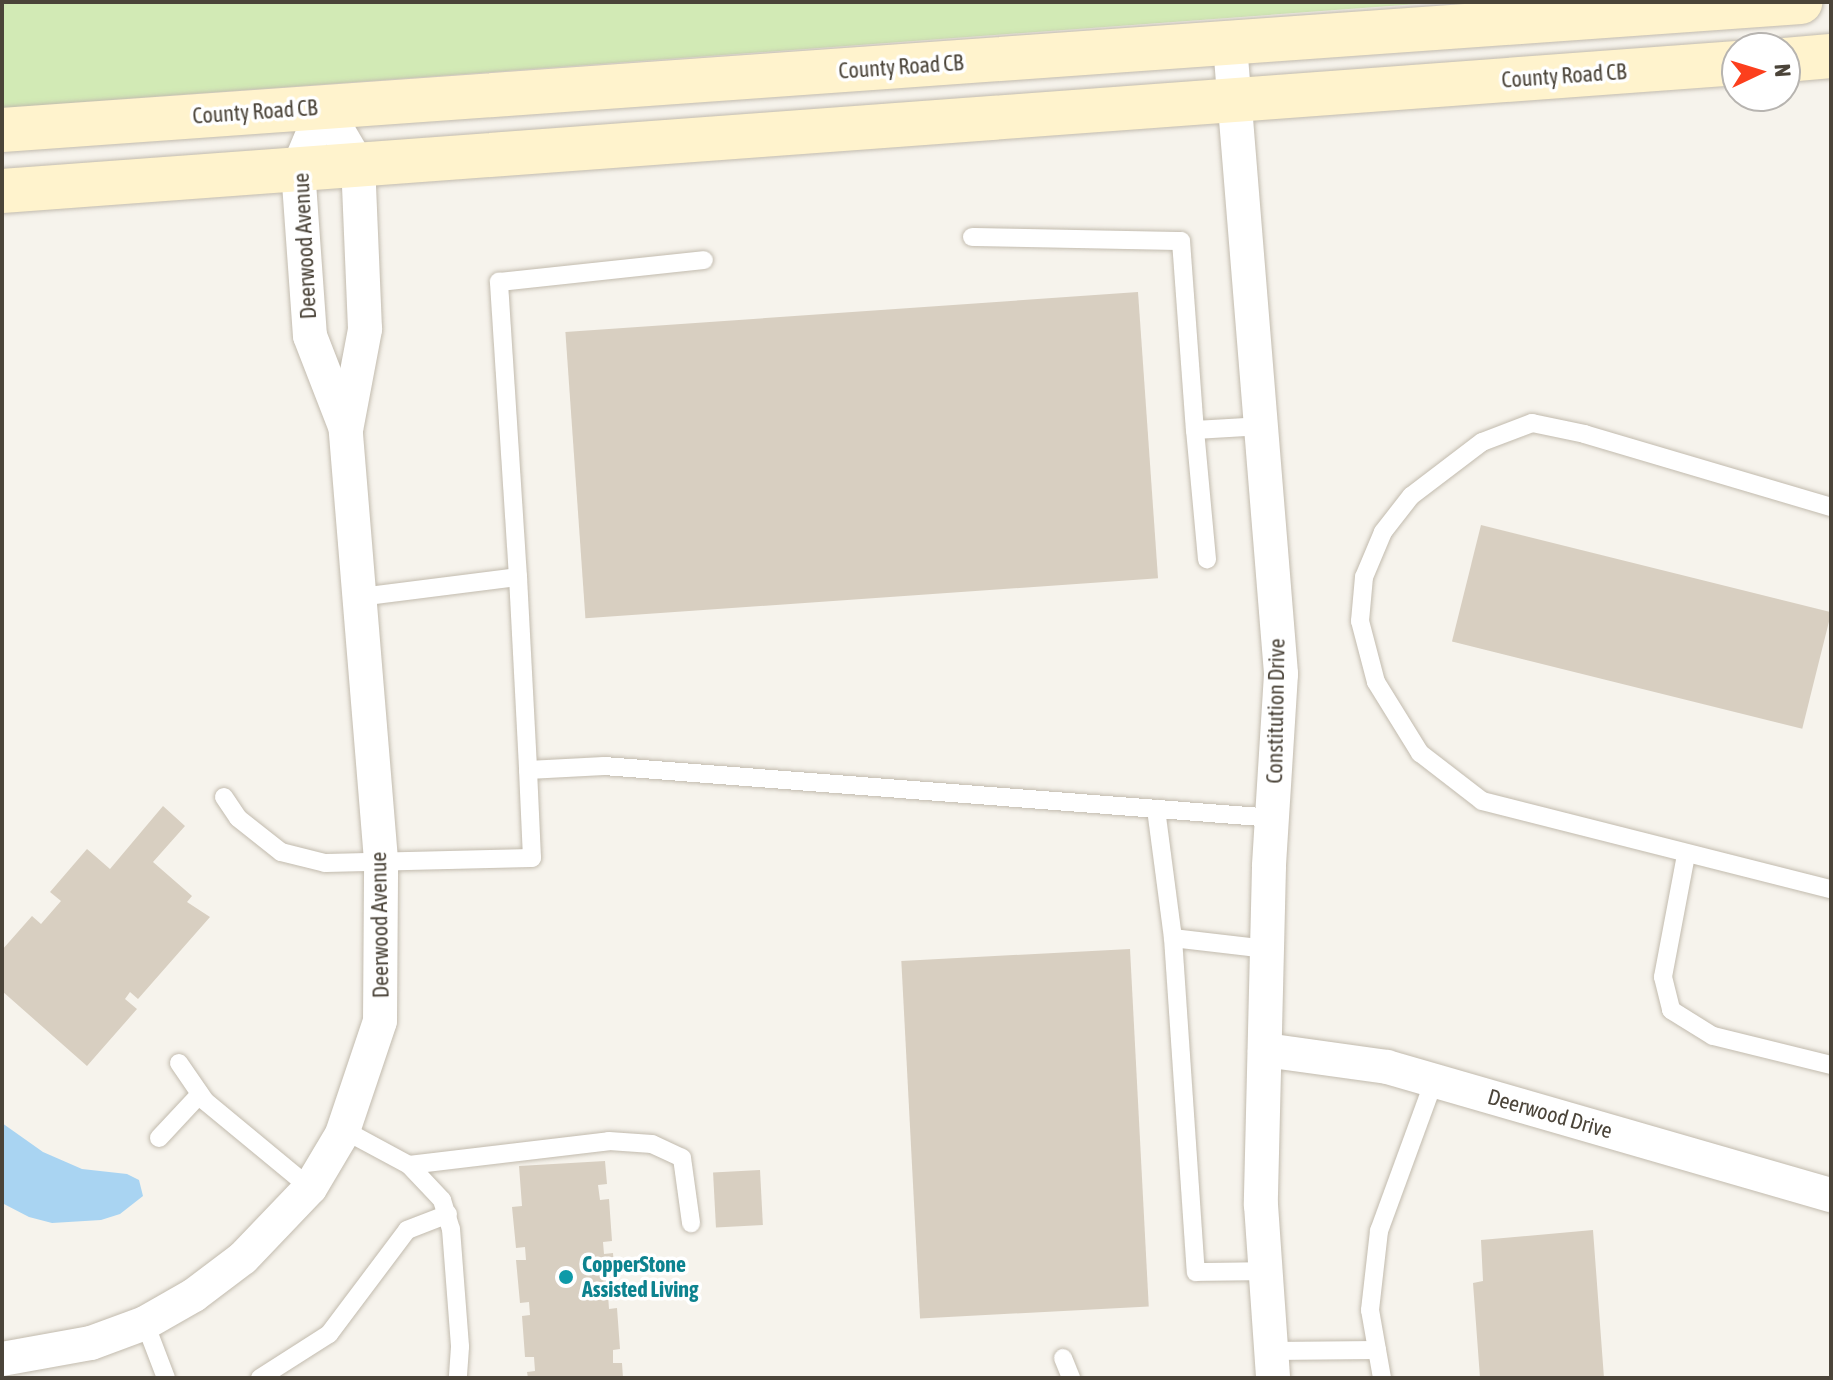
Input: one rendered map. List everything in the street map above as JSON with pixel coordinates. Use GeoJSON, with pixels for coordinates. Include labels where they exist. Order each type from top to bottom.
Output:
{"type":"FeatureCollection","features":[{"type":"Feature","properties":{"kind":"main road","name":"County Road CB"},"geometry":{"type":"LineString","coordinates":[[2,130],[1230,45],[1800,2]]}},
{"type":"Feature","properties":{"kind":"main road"},"geometry":{"type":"LineString","coordinates":[[1801,59],[1831,56]]}},
{"type":"Feature","properties":{"kind":"main road","name":"County Road CB"},"geometry":{"type":"LineString","coordinates":[[2,191],[1721,64]]}},
{"type":"Feature","properties":{"kind":"street","name":"Constitution Drive"},"geometry":{"type":"LineString","coordinates":[[1230,45],[1281,674],[1266,949],[1261,1205],[1272,1364]]}},
{"type":"Feature","properties":{"kind":"street","name":"Deerwood Avenue"},"geometry":{"type":"LineString","coordinates":[[2,1359],[91,1343],[145,1323],[194,1295],[243,1258],[310,1188],[344,1130],[380,1021],[381,860],[346,430],[365,329],[358,165],[324,107]]}},
{"type":"Feature","properties":{"kind":"street","name":"Deerwood Avenue"},"geometry":{"type":"LineString","coordinates":[[324,107],[298,169],[310,336],[346,430]]}},
{"type":"Feature","properties":{"kind":"street","name":"Deerwood Drive"},"geometry":{"type":"LineString","coordinates":[[1265,1050],[1329,1056],[1434,1081],[1831,1195]]}},
{"type":"Feature","properties":{"kind":"lane"},"geometry":{"type":"LineString","coordinates":[[972,237],[1181,241],[1207,559]]}},
{"type":"Feature","properties":{"kind":"lane"},"geometry":{"type":"LineString","coordinates":[[224,797],[238,818],[281,852],[325,863],[532,858],[499,282],[704,260]]}},
{"type":"Feature","properties":{"kind":"lane"},"geometry":{"type":"LineString","coordinates":[[1831,507],[1585,434],[1532,423],[1482,442],[1411,496],[1383,532],[1364,577],[1360,621],[1376,682],[1420,753],[1482,801],[1686,855],[1831,889]]}},
{"type":"Feature","properties":{"kind":"lane"},"geometry":{"type":"LineString","coordinates":[[1195,430],[1263,426]]}},
{"type":"Feature","properties":{"kind":"lane"},"geometry":{"type":"LineString","coordinates":[[360,597],[518,577]]}},
{"type":"Feature","properties":{"kind":"lane"},"geometry":{"type":"LineString","coordinates":[[528,770],[604,766],[1273,818]]}},
{"type":"Feature","properties":{"kind":"lane"},"geometry":{"type":"LineString","coordinates":[[1156,809],[1173,938],[1196,1272],[1266,1271]]}},
{"type":"Feature","properties":{"kind":"lane"},"geometry":{"type":"LineString","coordinates":[[1686,855],[1663,977],[1671,1010],[1713,1036],[1831,1065]]}},
{"type":"Feature","properties":{"kind":"lane"},"geometry":{"type":"LineString","coordinates":[[1173,938],[1266,949]]}},
{"type":"Feature","properties":{"kind":"lane"},"geometry":{"type":"LineString","coordinates":[[179,1063],[200,1094],[310,1188]]}},
{"type":"Feature","properties":{"kind":"lane"},"geometry":{"type":"LineString","coordinates":[[1382,1378],[1370,1310],[1379,1231],[1434,1081]]}},
{"type":"Feature","properties":{"kind":"lane"},"geometry":{"type":"LineString","coordinates":[[159,1138],[200,1094]]}},
{"type":"Feature","properties":{"kind":"lane"},"geometry":{"type":"LineString","coordinates":[[344,1130],[409,1165],[433,1187],[448,1214],[460,1347],[458,1378]]}},
{"type":"Feature","properties":{"kind":"lane"},"geometry":{"type":"LineString","coordinates":[[409,1165],[609,1141],[652,1144],[682,1158],[691,1223]]}},
{"type":"Feature","properties":{"kind":"lane"},"geometry":{"type":"LineString","coordinates":[[260,1378],[329,1334],[407,1230],[448,1214]]}},
{"type":"Feature","properties":{"kind":"lane"},"geometry":{"type":"LineString","coordinates":[[145,1323],[166,1378]]}},
{"type":"Feature","properties":{"kind":"lane"},"geometry":{"type":"LineString","coordinates":[[1272,1364],[1377,1350]]}},
{"type":"Feature","properties":{"kind":"lane"},"geometry":{"type":"LineString","coordinates":[[1063,1358],[1071,1378]]}},
{"type":"Feature","properties":{"kind":"green space"},"geometry":{"type":"Polygon","coordinates":[[[2,2],[1444,2],[2,108],[2,2]]]}},
{"type":"Feature","properties":{"kind":"water"},"geometry":{"type":"Polygon","coordinates":[[[2,1123],[43,1152],[82,1169],[127,1174],[139,1180],[143,1196],[120,1214],[101,1220],[52,1223],[29,1217],[2,1203],[2,1123]]]}},
{"type":"Feature","properties":{"kind":"building"},"geometry":{"type":"Polygon","coordinates":[[[1138,292],[1158,578],[585,618],[565,332],[1138,292]]]}},
{"type":"Feature","properties":{"kind":"building"},"geometry":{"type":"Polygon","coordinates":[[[1481,525],[1831,612],[1802,729],[1452,641],[1481,525]]]}},
{"type":"Feature","properties":{"kind":"building"},"geometry":{"type":"Polygon","coordinates":[[[163,806],[185,826],[153,862],[192,896],[187,902],[210,917],[138,999],[130,992],[125,999],[137,1009],[87,1066],[2,991],[2,950],[32,916],[41,924],[61,901],[50,892],[87,849],[110,869],[163,806]]]}},
{"type":"Feature","properties":{"kind":"building"},"geometry":{"type":"Polygon","coordinates":[[[1130,949],[1149,1307],[920,1318],[901,961],[1130,949]]]}},
{"type":"Feature","properties":{"kind":"building","name":"CopperStone Assisted Living"},"geometry":{"type":"Polygon","coordinates":[[[605,1161],[607,1184],[598,1185],[600,1200],[609,1199],[612,1241],[603,1242],[604,1254],[613,1253],[616,1294],[608,1295],[609,1309],[617,1308],[620,1349],[613,1350],[613,1363],[622,1363],[623,1378],[528,1378],[527,1372],[535,1371],[534,1357],[525,1357],[522,1316],[530,1315],[529,1302],[520,1303],[516,1260],[526,1260],[525,1247],[516,1248],[512,1207],[522,1206],[519,1166],[605,1161]]]}},
{"type":"Feature","properties":{"kind":"building"},"geometry":{"type":"Polygon","coordinates":[[[760,1170],[763,1225],[716,1227],[713,1172],[760,1170]]]}},
{"type":"Feature","properties":{"kind":"building"},"geometry":{"type":"Polygon","coordinates":[[[1593,1230],[1604,1378],[1480,1378],[1473,1283],[1483,1281],[1481,1240],[1593,1230]]]}},
{"type":"Feature","properties":{"kind":"place","name":"CopperStone Assisted Living"},"geometry":{"type":"Point","coordinates":[566,1277]}}]}
